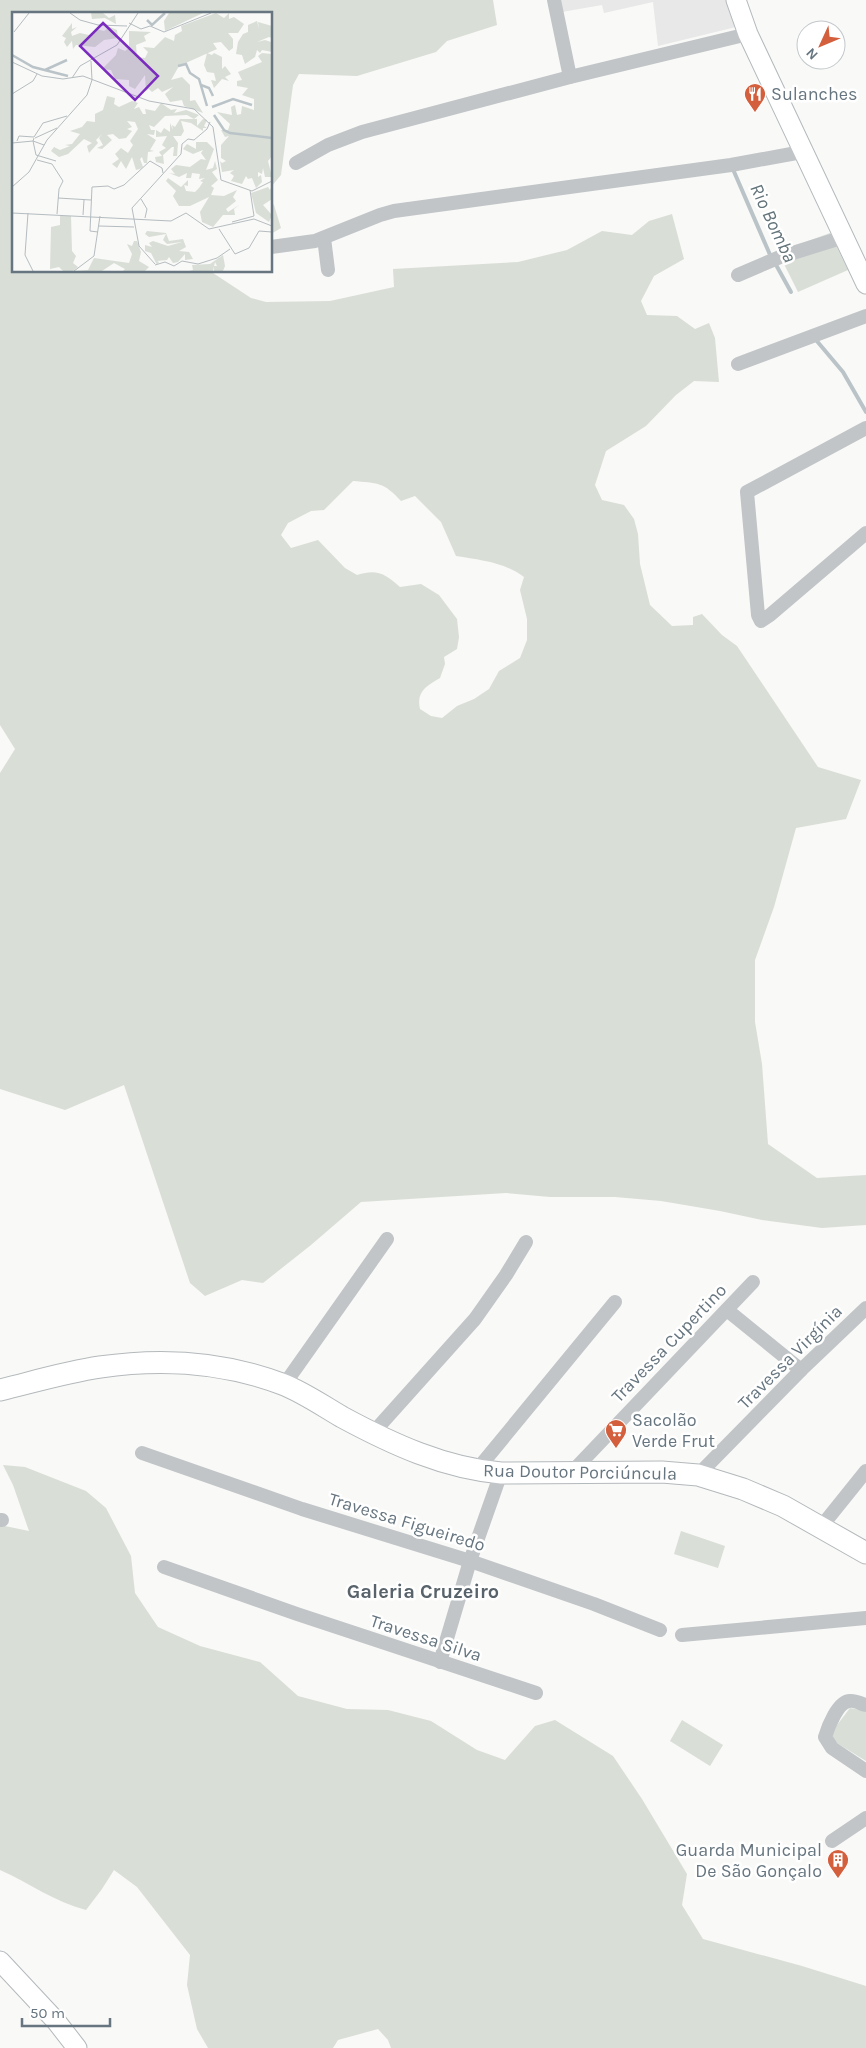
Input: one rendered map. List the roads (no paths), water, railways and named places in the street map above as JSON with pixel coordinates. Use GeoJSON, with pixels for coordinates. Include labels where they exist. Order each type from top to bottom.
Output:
{"type":"FeatureCollection","features":[{"type":"Feature","properties":{"kind":"main road"},"geometry":{"type":"LineString","coordinates":[[736,0],[748,34],[802,152],[866,284]]}},
{"type":"Feature","properties":{"kind":"main road","name":"Rua Doutor Porciúncula"},"geometry":{"type":"LineString","coordinates":[[0,1390],[99,1367],[157,1362],[210,1366],[246,1372],[284,1385],[372,1434],[435,1460],[476,1471],[501,1473],[662,1472],[698,1475],[743,1488],[783,1506],[866,1553]]}},
{"type":"Feature","properties":{"kind":"main road"},"geometry":{"type":"LineString","coordinates":[[0,1961],[56,2021],[77,2048]]}},
{"type":"Feature","properties":{"kind":"street"},"geometry":{"type":"LineString","coordinates":[[554,0],[570,77]]}},
{"type":"Feature","properties":{"kind":"street"},"geometry":{"type":"LineString","coordinates":[[296,163],[328,145],[362,132],[570,77],[748,34]]}},
{"type":"Feature","properties":{"kind":"street"},"geometry":{"type":"LineString","coordinates":[[272,247],[315,241],[394,211],[722,166],[802,152]]}},
{"type":"Feature","properties":{"kind":"street"},"geometry":{"type":"LineString","coordinates":[[738,275],[774,260],[844,237]]}},
{"type":"Feature","properties":{"kind":"street"},"geometry":{"type":"LineString","coordinates":[[324,238],[328,270]]}},
{"type":"Feature","properties":{"kind":"street"},"geometry":{"type":"LineString","coordinates":[[738,364],[866,316]]}},
{"type":"Feature","properties":{"kind":"street"},"geometry":{"type":"LineString","coordinates":[[866,428],[747,492],[758,616],[761,621],[770,616],[866,533]]}},
{"type":"Feature","properties":{"kind":"street"},"geometry":{"type":"LineString","coordinates":[[284,1385],[387,1239]]}},
{"type":"Feature","properties":{"kind":"street"},"geometry":{"type":"LineString","coordinates":[[372,1434],[475,1319],[506,1275],[526,1242]]}},
{"type":"Feature","properties":{"kind":"street","name":"Travessa Cupertino"},"geometry":{"type":"LineString","coordinates":[[570,1474],[753,1282]]}},
{"type":"Feature","properties":{"kind":"street"},"geometry":{"type":"LineString","coordinates":[[476,1471],[615,1302]]}},
{"type":"Feature","properties":{"kind":"street","name":"Travessa Virgínia"},"geometry":{"type":"LineString","coordinates":[[698,1475],[801,1370],[866,1308]]}},
{"type":"Feature","properties":{"kind":"street"},"geometry":{"type":"LineString","coordinates":[[727,1310],[801,1370]]}},
{"type":"Feature","properties":{"kind":"street","name":"Travessa Figueiredo"},"geometry":{"type":"LineString","coordinates":[[142,1453],[302,1509],[470,1561],[594,1604],[660,1630]]}},
{"type":"Feature","properties":{"kind":"street"},"geometry":{"type":"LineString","coordinates":[[821,1527],[866,1471]]}},
{"type":"Feature","properties":{"kind":"street"},"geometry":{"type":"LineString","coordinates":[[440,1662],[470,1561],[501,1473]]}},
{"type":"Feature","properties":{"kind":"street","name":"Travessa Silva"},"geometry":{"type":"LineString","coordinates":[[164,1567],[297,1614],[536,1693]]}},
{"type":"Feature","properties":{"kind":"street"},"geometry":{"type":"LineString","coordinates":[[682,1635],[866,1618]]}},
{"type":"Feature","properties":{"kind":"street"},"geometry":{"type":"LineString","coordinates":[[866,1705],[850,1701],[845,1703],[829,1722],[825,1737],[832,1748],[866,1771]]}},
{"type":"Feature","properties":{"kind":"street"},"geometry":{"type":"LineString","coordinates":[[832,1841],[866,1818]]}},
{"type":"Feature","properties":{"kind":"waterway","name":"Rio Bomba"},"geometry":{"type":"LineString","coordinates":[[732,167],[771,257]]}},
{"type":"Feature","properties":{"kind":"waterway","name":"Rio Bomba"},"geometry":{"type":"LineString","coordinates":[[775,263],[791,292]]}},
{"type":"Feature","properties":{"kind":"waterway","name":"Rio Bomba"},"geometry":{"type":"LineString","coordinates":[[816,340],[843,372],[866,412]]}},
{"type":"Feature","properties":{"kind":"place","name":"Sulanches"},"geometry":{"type":"Point","coordinates":[755,113]}},
{"type":"Feature","properties":{"kind":"place","name":"Sacolão Verde Frut"},"geometry":{"type":"Point","coordinates":[616,1449]}},
{"type":"Feature","properties":{"kind":"place","name":"Guarda Municipal De São Gonçalo"},"geometry":{"type":"Point","coordinates":[838,1879]}},
{"type":"Feature","properties":{"kind":"district","name":"Galeria Cruzeiro"},"geometry":{"type":"Point","coordinates":[423,1591]}}]}
